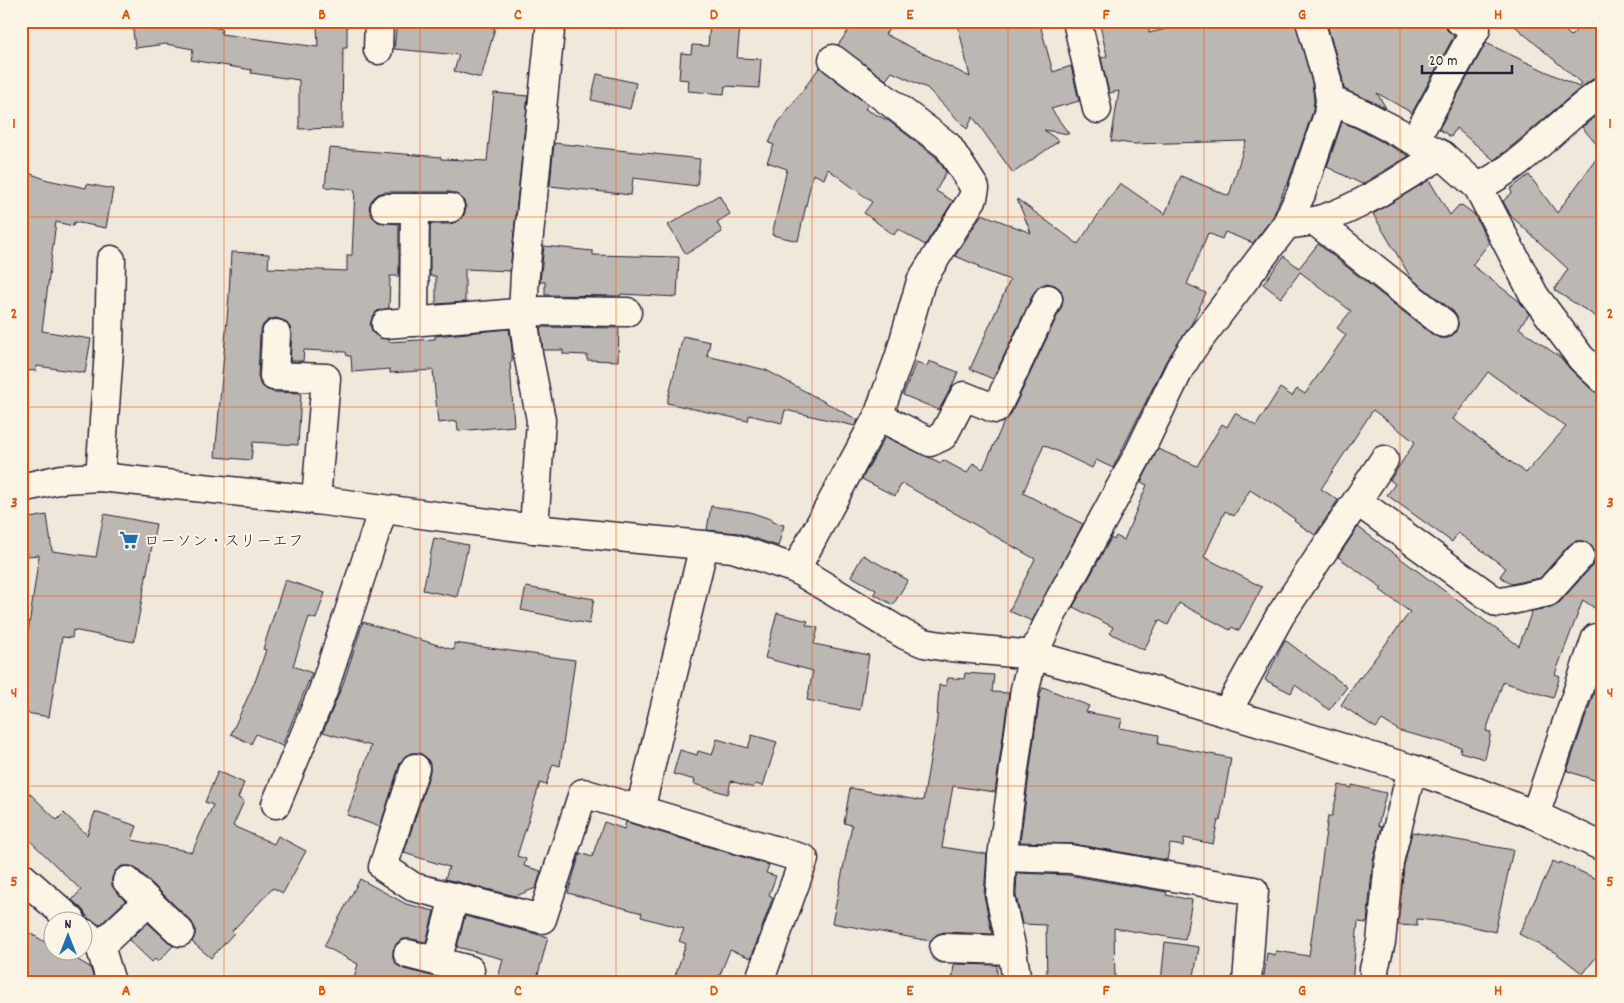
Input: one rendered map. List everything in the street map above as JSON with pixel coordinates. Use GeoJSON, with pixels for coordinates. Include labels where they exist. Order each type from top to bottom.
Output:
{"type":"FeatureCollection","features":[{"type":"Feature","properties":{"kind":"street"},"geometry":{"type":"LineString","coordinates":[[378,50],[380,21]]}},
{"type":"Feature","properties":{"kind":"street"},"geometry":{"type":"LineString","coordinates":[[534,528],[541,420],[528,354],[524,313],[526,274],[551,21]]}},
{"type":"Feature","properties":{"kind":"street"},"geometry":{"type":"LineString","coordinates":[[1077,21],[1097,109]]}},
{"type":"Feature","properties":{"kind":"street"},"geometry":{"type":"LineString","coordinates":[[1017,982],[1000,896],[1002,857],[1025,689],[1034,655],[1057,604],[1138,455],[1180,368],[1192,349],[1286,226],[1301,194],[1328,115],[1330,100],[1327,80],[1310,21]]}},
{"type":"Feature","properties":{"kind":"street"},"geometry":{"type":"LineString","coordinates":[[1415,140],[1476,29],[1460,21]]}},
{"type":"Feature","properties":{"kind":"street"},"geometry":{"type":"LineString","coordinates":[[796,569],[878,416],[899,358],[921,281],[974,198],[975,188],[948,146],[833,59]]}},
{"type":"Feature","properties":{"kind":"street"},"geometry":{"type":"LineString","coordinates":[[1478,187],[1490,181],[1539,145],[1582,105],[1603,90]]}},
{"type":"Feature","properties":{"kind":"street"},"geometry":{"type":"LineString","coordinates":[[1330,100],[1363,114],[1442,155],[1478,187],[1534,295],[1582,358],[1603,379]]}},
{"type":"Feature","properties":{"kind":"street"},"geometry":{"type":"LineString","coordinates":[[1286,226],[1332,216],[1364,202],[1442,155]]}},
{"type":"Feature","properties":{"kind":"street"},"geometry":{"type":"LineString","coordinates":[[385,208],[450,208]]}},
{"type":"Feature","properties":{"kind":"street"},"geometry":{"type":"LineString","coordinates":[[414,322],[415,208]]}},
{"type":"Feature","properties":{"kind":"street"},"geometry":{"type":"LineString","coordinates":[[1315,221],[1443,323]]}},
{"type":"Feature","properties":{"kind":"street"},"geometry":{"type":"LineString","coordinates":[[100,477],[109,351],[111,260]]}},
{"type":"Feature","properties":{"kind":"street"},"geometry":{"type":"LineString","coordinates":[[878,416],[930,442],[943,436],[964,396],[996,409],[1048,299]]}},
{"type":"Feature","properties":{"kind":"street"},"geometry":{"type":"LineString","coordinates":[[386,324],[542,311],[627,312]]}},
{"type":"Feature","properties":{"kind":"street"},"geometry":{"type":"LineString","coordinates":[[276,334],[274,376],[326,378],[316,500]]}},
{"type":"Feature","properties":{"kind":"street"},"geometry":{"type":"LineString","coordinates":[[1227,712],[1280,616],[1384,460]]}},
{"type":"Feature","properties":{"kind":"street"},"geometry":{"type":"LineString","coordinates":[[21,488],[62,479],[100,477],[316,500],[534,528],[733,548],[796,569],[905,635],[924,643],[1034,655],[1227,712],[1412,769],[1472,790],[1535,815],[1603,847]]}},
{"type":"Feature","properties":{"kind":"street"},"geometry":{"type":"LineString","coordinates":[[1357,501],[1498,603],[1548,592],[1580,556]]}},
{"type":"Feature","properties":{"kind":"street"},"geometry":{"type":"LineString","coordinates":[[276,804],[323,691],[383,509]]}},
{"type":"Feature","properties":{"kind":"street"},"geometry":{"type":"LineString","coordinates":[[640,810],[704,546]]}},
{"type":"Feature","properties":{"kind":"street"},"geometry":{"type":"LineString","coordinates":[[1535,815],[1596,638]]}},
{"type":"Feature","properties":{"kind":"street"},"geometry":{"type":"LineString","coordinates":[[415,768],[383,868],[413,887],[542,919],[583,793],[804,858],[759,982]]}},
{"type":"Feature","properties":{"kind":"street"},"geometry":{"type":"LineString","coordinates":[[1375,982],[1374,969],[1381,942],[1389,862],[1412,769]]}},
{"type":"Feature","properties":{"kind":"street"},"geometry":{"type":"LineString","coordinates":[[1002,857],[1070,858],[1254,891],[1247,982]]}},
{"type":"Feature","properties":{"kind":"street"},"geometry":{"type":"LineString","coordinates":[[21,876],[60,910]]}},
{"type":"Feature","properties":{"kind":"street"},"geometry":{"type":"LineString","coordinates":[[126,881],[180,932]]}},
{"type":"Feature","properties":{"kind":"street"},"geometry":{"type":"LineString","coordinates":[[437,962],[454,897]]}},
{"type":"Feature","properties":{"kind":"street"},"geometry":{"type":"LineString","coordinates":[[92,937],[147,902]]}},
{"type":"Feature","properties":{"kind":"street"},"geometry":{"type":"LineString","coordinates":[[92,940],[111,982]]}},
{"type":"Feature","properties":{"kind":"street"},"geometry":{"type":"LineString","coordinates":[[944,948],[1012,950]]}},
{"type":"Feature","properties":{"kind":"street"},"geometry":{"type":"LineString","coordinates":[[408,954],[470,970]]}},
{"type":"Feature","properties":{"kind":"building"},"geometry":{"type":"Polygon","coordinates":[[[132,21],[182,21],[222,29],[221,34],[318,47],[317,24],[347,24],[347,48],[343,48],[342,128],[299,129],[299,80],[251,73],[252,70],[191,60],[193,49],[166,44],[135,48],[132,21]]]}},
{"type":"Feature","properties":{"kind":"building"},"geometry":{"type":"Polygon","coordinates":[[[397,21],[492,21],[490,27],[495,28],[481,78],[454,71],[459,55],[394,49],[397,21]]]}},
{"type":"Feature","properties":{"kind":"building"},"geometry":{"type":"Polygon","coordinates":[[[855,21],[895,21],[885,34],[970,77],[957,21],[1039,21],[1053,72],[1071,66],[1079,101],[1051,109],[1069,134],[1044,130],[1059,141],[1013,173],[973,117],[967,129],[927,88],[892,72],[886,80],[838,45],[855,21]]]}},
{"type":"Feature","properties":{"kind":"building"},"geometry":{"type":"Polygon","coordinates":[[[1099,21],[1148,21],[1149,33],[1199,21],[1295,21],[1312,83],[1313,111],[1287,186],[1273,217],[1253,243],[1225,232],[1222,239],[1208,233],[1187,284],[1206,293],[1192,323],[1166,361],[1113,468],[1096,460],[1092,468],[1044,445],[1023,493],[1083,524],[1032,621],[1009,611],[1035,559],[902,483],[895,496],[862,479],[885,437],[941,463],[943,460],[967,473],[973,463],[983,469],[1004,422],[1010,416],[1062,306],[1063,297],[1061,290],[1055,285],[1047,283],[1040,286],[1034,292],[993,379],[970,369],[1010,280],[978,268],[979,266],[955,256],[982,214],[1031,233],[1017,199],[1078,244],[1120,183],[1165,214],[1181,176],[1229,196],[1246,141],[1133,144],[1111,141],[1119,91],[1109,93],[1101,58],[1107,56],[1099,21]]]}},
{"type":"Feature","properties":{"kind":"building"},"geometry":{"type":"Polygon","coordinates":[[[1326,21],[1442,21],[1445,23],[1447,30],[1454,36],[1412,113],[1377,93],[1386,108],[1344,89],[1326,21]]]}},
{"type":"Feature","properties":{"kind":"building"},"geometry":{"type":"Polygon","coordinates":[[[1509,21],[1554,21],[1571,36],[1585,21],[1594,21],[1603,29],[1603,76],[1594,78],[1578,90],[1494,160],[1456,128],[1451,137],[1439,129],[1486,43],[1579,87],[1581,83],[1509,21]]]}},
{"type":"Feature","properties":{"kind":"building"},"geometry":{"type":"Polygon","coordinates":[[[710,23],[740,26],[737,58],[761,59],[759,88],[725,86],[724,94],[688,91],[689,80],[679,79],[681,53],[691,54],[692,45],[708,46],[710,23]]]}},
{"type":"Feature","properties":{"kind":"building"},"geometry":{"type":"Polygon","coordinates":[[[820,67],[868,105],[865,109],[889,121],[936,157],[946,172],[936,191],[953,201],[925,245],[898,229],[894,235],[864,213],[872,202],[828,169],[824,179],[813,174],[798,241],[772,235],[787,169],[767,162],[774,145],[769,143],[778,123],[820,67]]]}},
{"type":"Feature","properties":{"kind":"building"},"geometry":{"type":"Polygon","coordinates":[[[597,74],[636,83],[630,109],[591,100],[597,74]]]}},
{"type":"Feature","properties":{"kind":"building"},"geometry":{"type":"Polygon","coordinates":[[[494,93],[528,96],[510,271],[465,269],[465,302],[436,304],[436,276],[430,276],[430,224],[450,224],[458,221],[464,215],[466,208],[464,201],[458,195],[450,192],[385,192],[378,194],[371,201],[369,208],[372,216],[378,222],[399,224],[399,276],[390,276],[389,308],[377,311],[370,325],[373,333],[380,338],[389,339],[389,342],[435,339],[435,336],[509,329],[512,349],[512,362],[510,362],[514,426],[458,431],[457,421],[438,423],[433,370],[390,373],[390,369],[352,372],[351,356],[347,356],[346,352],[304,350],[303,361],[290,361],[292,335],[290,327],[285,321],[276,318],[268,320],[263,325],[260,333],[258,376],[260,384],[273,392],[301,393],[298,445],[253,442],[251,460],[215,457],[231,252],[269,254],[268,268],[347,271],[347,255],[352,255],[355,190],[325,187],[329,148],[441,157],[441,159],[487,161],[494,93]]]}},
{"type":"Feature","properties":{"kind":"building"},"geometry":{"type":"Polygon","coordinates":[[[1603,111],[1603,321],[1554,290],[1568,269],[1511,216],[1503,201],[1512,193],[1510,189],[1529,175],[1557,213],[1602,151],[1582,127],[1603,111]]]}},
{"type":"Feature","properties":{"kind":"building"},"geometry":{"type":"Polygon","coordinates":[[[1342,122],[1409,156],[1362,184],[1327,167],[1342,122]]]}},
{"type":"Feature","properties":{"kind":"building"},"geometry":{"type":"Polygon","coordinates":[[[554,143],[700,159],[697,186],[633,178],[631,195],[550,186],[554,143]]]}},
{"type":"Feature","properties":{"kind":"building"},"geometry":{"type":"Polygon","coordinates":[[[28,173],[48,180],[86,188],[87,184],[113,189],[106,228],[74,222],[73,226],[56,222],[42,331],[91,339],[85,373],[37,366],[36,371],[21,370],[21,192],[28,173]]]}},
{"type":"Feature","properties":{"kind":"building"},"geometry":{"type":"Polygon","coordinates":[[[1429,180],[1450,215],[1459,205],[1462,205],[1474,214],[1489,243],[1472,265],[1519,301],[1529,314],[1519,328],[1561,358],[1592,390],[1603,394],[1603,614],[1583,600],[1555,674],[1560,676],[1553,698],[1503,682],[1486,731],[1491,732],[1485,759],[1460,752],[1461,747],[1400,731],[1382,720],[1376,728],[1341,705],[1359,677],[1410,612],[1380,590],[1382,588],[1338,557],[1358,527],[1519,646],[1532,611],[1551,607],[1560,602],[1592,566],[1595,560],[1595,552],[1590,544],[1583,541],[1575,541],[1568,546],[1540,578],[1511,584],[1500,576],[1506,568],[1458,533],[1452,542],[1387,495],[1395,484],[1390,480],[1415,442],[1373,410],[1321,489],[1338,500],[1315,535],[1294,521],[1295,519],[1250,490],[1234,516],[1225,511],[1204,557],[1262,587],[1239,631],[1232,627],[1230,630],[1179,603],[1168,625],[1159,620],[1144,650],[1110,633],[1113,627],[1073,607],[1111,538],[1114,540],[1116,536],[1124,540],[1147,485],[1141,482],[1158,449],[1197,466],[1222,424],[1227,427],[1235,413],[1256,426],[1280,388],[1292,396],[1297,389],[1305,394],[1346,335],[1337,328],[1351,311],[1300,272],[1281,298],[1263,284],[1284,256],[1299,268],[1318,244],[1433,335],[1448,338],[1455,333],[1458,325],[1457,317],[1453,311],[1411,278],[1373,214],[1429,180]],[[1488,372],[1453,419],[1526,473],[1566,427],[1488,372]]]}},
{"type":"Feature","properties":{"kind":"building"},"geometry":{"type":"Polygon","coordinates":[[[719,195],[730,214],[717,222],[722,232],[686,254],[668,225],[719,195]]]}},
{"type":"Feature","properties":{"kind":"building"},"geometry":{"type":"Polygon","coordinates":[[[544,246],[593,251],[593,255],[679,257],[677,297],[621,294],[620,296],[545,295],[545,282],[540,282],[544,246]]]}},
{"type":"Feature","properties":{"kind":"building"},"geometry":{"type":"Polygon","coordinates":[[[540,327],[619,328],[618,361],[587,360],[587,355],[563,354],[563,350],[543,350],[540,327]]]}},
{"type":"Feature","properties":{"kind":"building"},"geometry":{"type":"Polygon","coordinates":[[[683,336],[710,342],[707,356],[766,370],[858,420],[855,426],[785,410],[782,423],[749,415],[748,421],[667,403],[683,336]]]}},
{"type":"Feature","properties":{"kind":"building"},"geometry":{"type":"Polygon","coordinates":[[[1603,340],[1603,357],[1596,351],[1603,340]]]}},
{"type":"Feature","properties":{"kind":"building"},"geometry":{"type":"Polygon","coordinates":[[[929,361],[958,372],[939,410],[903,395],[916,362],[927,366],[929,361]]]}},
{"type":"Feature","properties":{"kind":"building"},"geometry":{"type":"Polygon","coordinates":[[[711,506],[750,512],[784,525],[778,546],[738,533],[707,530],[711,506]]]}},
{"type":"Feature","properties":{"kind":"building"},"geometry":{"type":"Polygon","coordinates":[[[104,514],[156,524],[134,642],[73,630],[72,638],[62,637],[49,717],[21,712],[21,654],[25,654],[39,555],[28,556],[23,519],[47,515],[52,551],[96,557],[104,514]]]}},
{"type":"Feature","properties":{"kind":"building"},"geometry":{"type":"Polygon","coordinates":[[[434,538],[468,545],[457,597],[423,590],[434,538]]]}},
{"type":"Feature","properties":{"kind":"building"},"geometry":{"type":"Polygon","coordinates":[[[863,555],[908,580],[893,605],[874,594],[876,590],[851,576],[863,555]]]}},
{"type":"Feature","properties":{"kind":"building"},"geometry":{"type":"Polygon","coordinates":[[[285,580],[325,593],[316,619],[309,617],[293,666],[312,673],[282,746],[256,734],[251,744],[231,734],[256,679],[266,650],[263,649],[285,580]]]}},
{"type":"Feature","properties":{"kind":"building"},"geometry":{"type":"Polygon","coordinates":[[[526,587],[594,599],[589,624],[521,610],[526,587]]]}},
{"type":"Feature","properties":{"kind":"building"},"geometry":{"type":"Polygon","coordinates":[[[777,613],[808,621],[806,625],[818,628],[814,644],[869,655],[860,710],[807,700],[813,671],[765,658],[777,613]]]}},
{"type":"Feature","properties":{"kind":"building"},"geometry":{"type":"Polygon","coordinates":[[[363,622],[454,650],[454,643],[575,660],[560,766],[553,764],[546,785],[540,783],[517,856],[526,859],[524,866],[541,871],[536,888],[516,896],[445,879],[449,867],[404,853],[430,772],[430,764],[427,758],[420,753],[411,753],[405,756],[400,763],[380,827],[347,815],[371,746],[323,732],[343,684],[363,622]]]}},
{"type":"Feature","properties":{"kind":"building"},"geometry":{"type":"Polygon","coordinates":[[[1285,640],[1347,687],[1329,710],[1295,685],[1291,693],[1265,680],[1285,640]]]}},
{"type":"Feature","properties":{"kind":"building"},"geometry":{"type":"Polygon","coordinates":[[[1603,666],[1603,783],[1567,771],[1603,666]]]}},
{"type":"Feature","properties":{"kind":"building"},"geometry":{"type":"Polygon","coordinates":[[[965,673],[994,675],[992,692],[1009,693],[995,792],[953,786],[942,847],[987,854],[984,895],[992,934],[944,932],[936,935],[930,941],[832,923],[852,825],[844,823],[850,788],[923,801],[937,719],[939,685],[946,686],[948,678],[964,679],[965,673]]]}},
{"type":"Feature","properties":{"kind":"building"},"geometry":{"type":"Polygon","coordinates":[[[1043,687],[1089,706],[1086,712],[1122,719],[1120,728],[1159,735],[1158,744],[1231,758],[1220,821],[1218,820],[1213,844],[1184,838],[1183,846],[1170,844],[1167,860],[1073,844],[1020,842],[1040,694],[1043,687]]]}},
{"type":"Feature","properties":{"kind":"building"},"geometry":{"type":"Polygon","coordinates":[[[752,735],[777,742],[763,786],[755,784],[753,788],[731,781],[728,794],[694,784],[695,780],[673,774],[680,750],[697,755],[698,751],[712,755],[717,739],[748,748],[752,735]]]}},
{"type":"Feature","properties":{"kind":"building"},"geometry":{"type":"Polygon","coordinates":[[[218,771],[244,783],[238,798],[244,801],[233,826],[274,844],[278,836],[306,851],[283,893],[273,888],[232,931],[234,933],[211,958],[192,942],[195,928],[191,921],[138,870],[131,866],[122,866],[115,871],[112,878],[112,886],[125,901],[100,925],[92,921],[92,910],[82,910],[72,900],[81,890],[21,832],[21,785],[57,820],[64,813],[87,835],[95,812],[137,826],[132,840],[192,852],[213,805],[205,802],[218,771]]]}},
{"type":"Feature","properties":{"kind":"building"},"geometry":{"type":"Polygon","coordinates":[[[1339,785],[1352,788],[1352,785],[1386,793],[1378,826],[1382,827],[1373,860],[1367,923],[1358,922],[1352,982],[1263,982],[1267,953],[1275,955],[1276,951],[1309,956],[1328,816],[1332,816],[1339,785]]]}},
{"type":"Feature","properties":{"kind":"building"},"geometry":{"type":"Polygon","coordinates":[[[604,822],[624,829],[626,822],[769,865],[766,873],[776,876],[769,895],[773,897],[751,958],[730,950],[717,982],[673,982],[686,944],[679,941],[684,929],[641,917],[642,913],[568,893],[580,853],[592,857],[604,822]]]}},
{"type":"Feature","properties":{"kind":"building"},"geometry":{"type":"Polygon","coordinates":[[[1412,832],[1513,850],[1495,932],[1458,923],[1417,919],[1417,926],[1398,925],[1404,865],[1412,832]]]}},
{"type":"Feature","properties":{"kind":"building"},"geometry":{"type":"Polygon","coordinates":[[[1553,861],[1559,864],[1560,862],[1603,882],[1603,948],[1583,974],[1556,953],[1519,934],[1553,861]]]}},
{"type":"Feature","properties":{"kind":"building"},"geometry":{"type":"Polygon","coordinates":[[[1017,873],[1068,875],[1167,892],[1166,895],[1192,900],[1185,940],[1114,928],[1115,982],[1047,982],[1046,925],[1022,924],[1016,895],[1017,873]]]}},
{"type":"Feature","properties":{"kind":"building"},"geometry":{"type":"Polygon","coordinates":[[[360,879],[406,904],[434,911],[426,942],[403,939],[397,943],[393,950],[393,958],[397,965],[404,969],[440,978],[439,982],[353,982],[358,964],[324,946],[360,879]]]}},
{"type":"Feature","properties":{"kind":"building"},"geometry":{"type":"Polygon","coordinates":[[[465,916],[548,937],[536,982],[497,982],[503,959],[457,947],[465,916]]]}},
{"type":"Feature","properties":{"kind":"building"},"geometry":{"type":"Polygon","coordinates":[[[148,923],[173,946],[158,962],[155,959],[152,962],[129,940],[148,923]]]}},
{"type":"Feature","properties":{"kind":"building"},"geometry":{"type":"Polygon","coordinates":[[[21,928],[42,940],[42,960],[78,960],[90,967],[95,982],[21,982],[21,928]]]}},
{"type":"Feature","properties":{"kind":"building"},"geometry":{"type":"Polygon","coordinates":[[[1165,942],[1199,947],[1193,982],[1161,982],[1165,942]]]}},
{"type":"Feature","properties":{"kind":"building"},"geometry":{"type":"Polygon","coordinates":[[[954,964],[997,965],[997,982],[952,982],[954,964]]]}},
{"type":"Feature","properties":{"kind":"place","name":"ローソン・スリーエフ"},"geometry":{"type":"Point","coordinates":[129,540]}}]}
